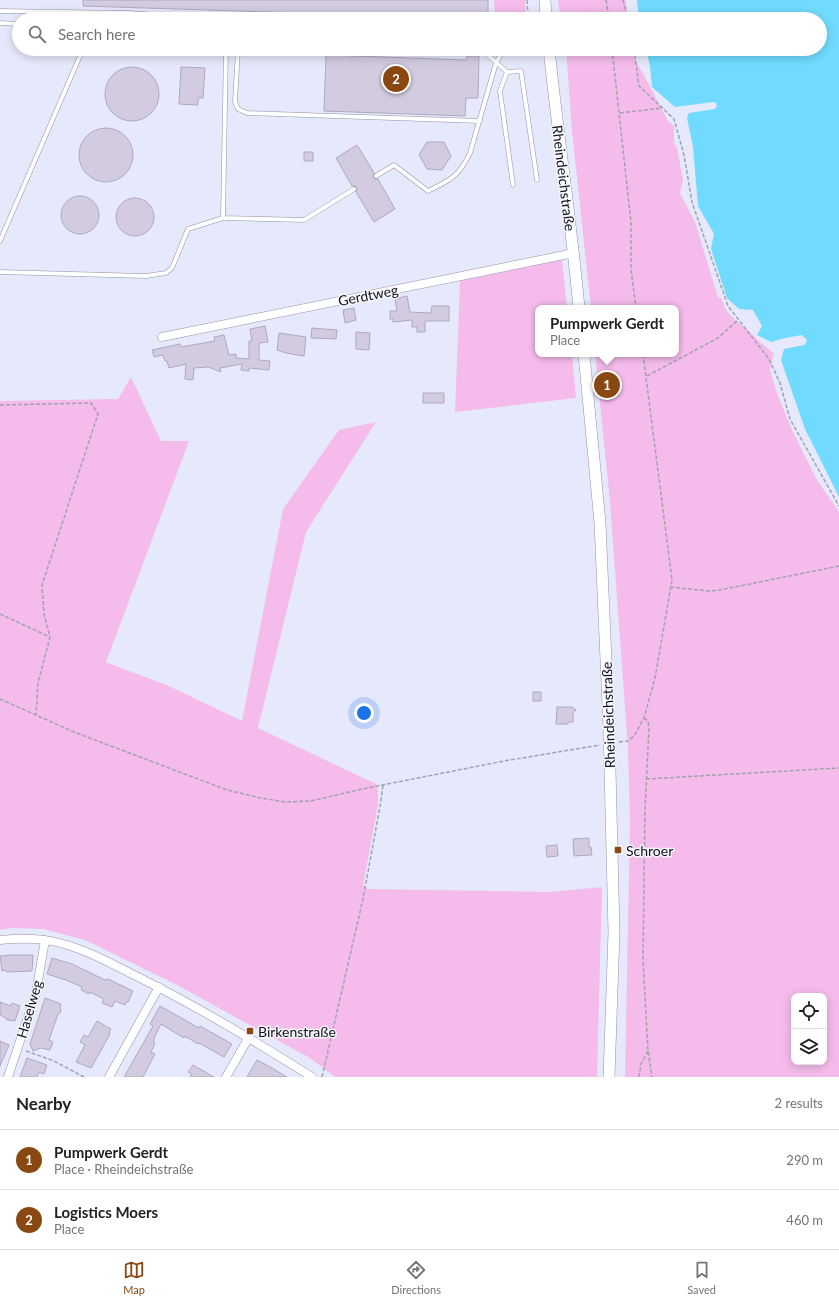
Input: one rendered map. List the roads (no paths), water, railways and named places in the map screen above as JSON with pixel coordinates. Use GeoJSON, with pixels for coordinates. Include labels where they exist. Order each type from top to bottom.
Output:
{"type":"FeatureCollection","features":[{"type":"Feature","properties":{"kind":"main road"},"geometry":{"type":"LineString","coordinates":[[545,0],[546,12]]}},
{"type":"Feature","properties":{"kind":"main road","name":"Rheindeichstraße"},"geometry":{"type":"LineString","coordinates":[[550,56],[574,253],[579,305]]}},
{"type":"Feature","properties":{"kind":"main road","name":"Rheindeichstraße"},"geometry":{"type":"LineString","coordinates":[[584,357],[600,523],[610,744],[614,932],[609,1077]]}},
{"type":"Feature","properties":{"kind":"street","name":"Gerdtweg"},"geometry":{"type":"LineString","coordinates":[[162,336],[574,253]]}},
{"type":"Feature","properties":{"kind":"street"},"geometry":{"type":"LineString","coordinates":[[0,940],[44,940],[61,943],[83,951],[159,987],[249,1037],[312,1077]]}},
{"type":"Feature","properties":{"kind":"street","name":"Haselweg"},"geometry":{"type":"LineString","coordinates":[[0,1074],[7,1077],[18,1048],[36,992],[44,940]]}},
{"type":"Feature","properties":{"kind":"street"},"geometry":{"type":"LineString","coordinates":[[109,1077],[159,987]]}},
{"type":"Feature","properties":{"kind":"street"},"geometry":{"type":"LineString","coordinates":[[226,1077],[249,1037]]}},
{"type":"Feature","properties":{"kind":"lane"},"geometry":{"type":"LineString","coordinates":[[0,11],[64,12]]}},
{"type":"Feature","properties":{"kind":"lane"},"geometry":{"type":"LineString","coordinates":[[0,23],[12,24]]}},
{"type":"Feature","properties":{"kind":"lane"},"geometry":{"type":"LineString","coordinates":[[0,241],[80,56]]}},
{"type":"Feature","properties":{"kind":"lane"},"geometry":{"type":"LineString","coordinates":[[223,218],[226,56]]}},
{"type":"Feature","properties":{"kind":"lane"},"geometry":{"type":"LineString","coordinates":[[238,56],[235,102],[238,109],[248,113],[480,121]]}},
{"type":"Feature","properties":{"kind":"lane"},"geometry":{"type":"LineString","coordinates":[[488,56],[507,72],[521,70],[537,180]]}},
{"type":"Feature","properties":{"kind":"lane"},"geometry":{"type":"LineString","coordinates":[[376,176],[394,165],[428,191],[449,181],[458,173],[470,153],[496,63],[500,56]]}},
{"type":"Feature","properties":{"kind":"lane"},"geometry":{"type":"LineString","coordinates":[[507,72],[500,90],[513,185]]}},
{"type":"Feature","properties":{"kind":"lane"},"geometry":{"type":"LineString","coordinates":[[0,272],[146,276],[166,273],[172,268],[188,229],[223,218],[304,220],[354,189]]}},
{"type":"Feature","properties":{"kind":"water"},"geometry":{"type":"Polygon","coordinates":[[[637,0],[839,0],[839,497],[805,429],[781,360],[784,349],[804,345],[807,340],[802,335],[771,342],[757,335],[762,326],[753,310],[739,309],[727,298],[711,249],[714,234],[698,206],[693,147],[687,118],[689,113],[715,109],[717,106],[716,103],[713,102],[675,107],[652,87],[648,56],[827,56],[827,12],[638,12],[637,0]]]}},
{"type":"Feature","properties":{"kind":"place","name":"Logistics Moers"},"geometry":{"type":"Point","coordinates":[396,79]}},
{"type":"Feature","properties":{"kind":"place","name":"Pumpwerk Gerdt"},"geometry":{"type":"Point","coordinates":[607,385]}},
{"type":"Feature","properties":{"kind":"place","name":"Schroer"},"geometry":{"type":"Point","coordinates":[618,850]}},
{"type":"Feature","properties":{"kind":"place","name":"Birkenstraße"},"geometry":{"type":"Point","coordinates":[250,1031]}}]}
